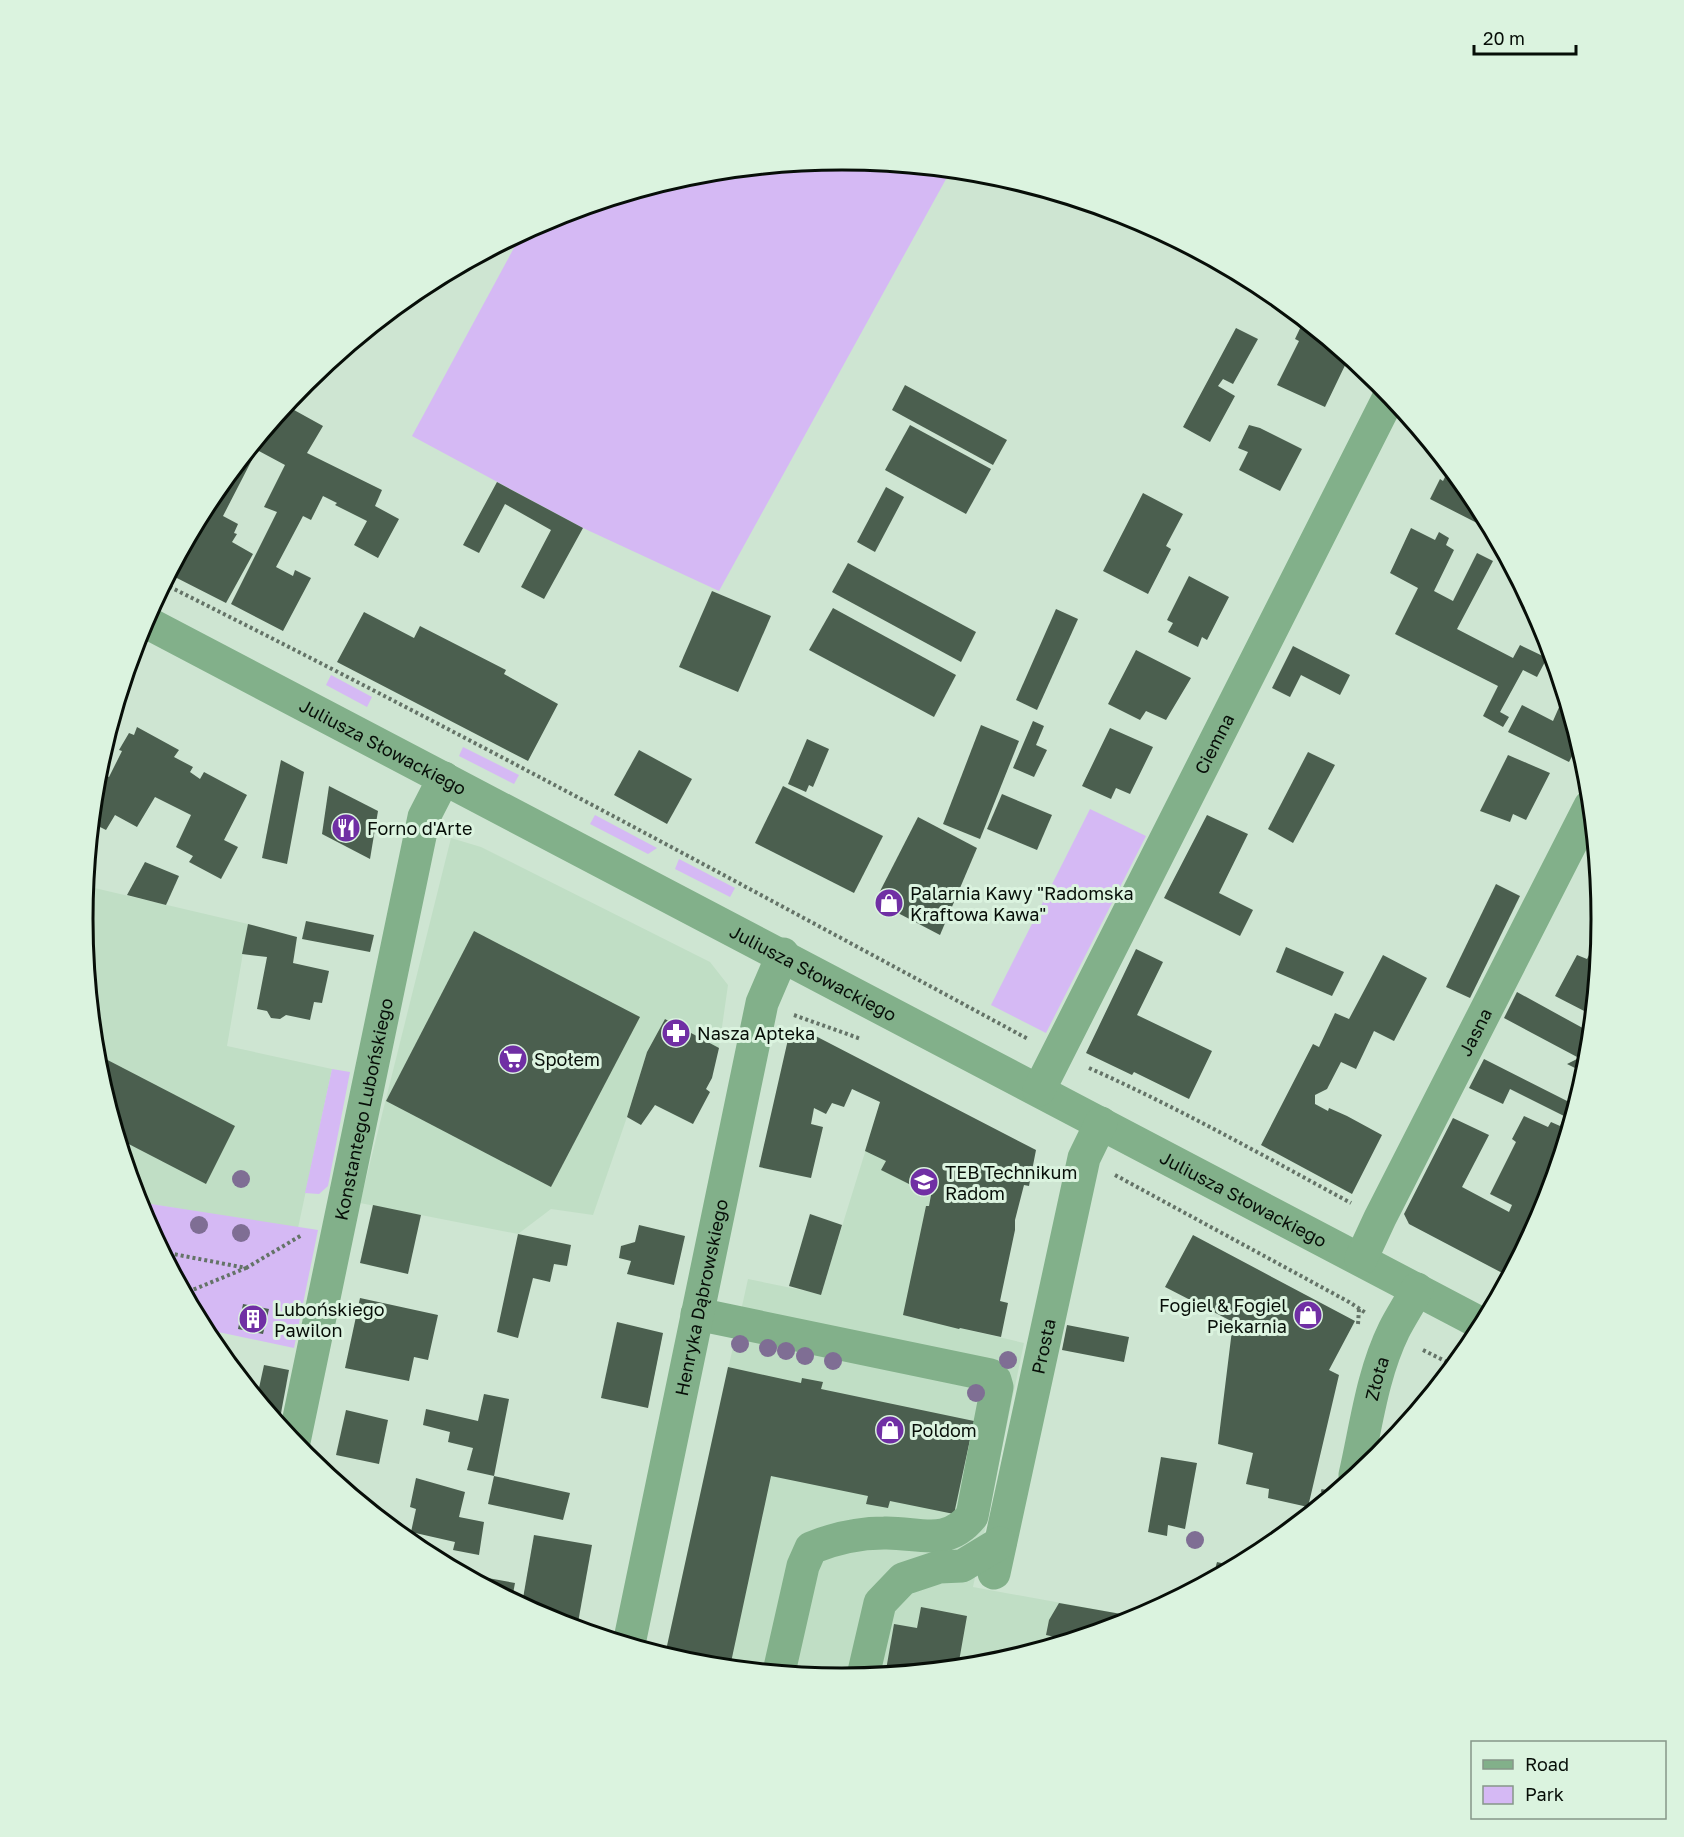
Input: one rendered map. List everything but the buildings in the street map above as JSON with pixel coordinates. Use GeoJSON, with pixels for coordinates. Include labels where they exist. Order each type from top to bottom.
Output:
{"type":"FeatureCollection","features":[{"type":"Feature","properties":{"kind":"street","name":"Ciemna"},"geometry":{"type":"LineString","coordinates":[[1039,1090],[1386,404]]}},
{"type":"Feature","properties":{"kind":"street","name":"Juliusza Słowackiego"},"geometry":{"type":"LineString","coordinates":[[153,626],[783,954],[1474,1320]]}},
{"type":"Feature","properties":{"kind":"street","name":"Konstantego Lubońskiego"},"geometry":{"type":"LineString","coordinates":[[296,1431],[424,817],[444,778]]}},
{"type":"Feature","properties":{"kind":"street","name":"Jasna"},"geometry":{"type":"LineString","coordinates":[[1361,1259],[1385,1207],[1584,817]]}},
{"type":"Feature","properties":{"kind":"street","name":"Henryka Dąbrowskiego"},"geometry":{"type":"LineString","coordinates":[[630,1637],[762,1003],[783,954]]}},
{"type":"Feature","properties":{"kind":"street","name":"Prosta"},"geometry":{"type":"LineString","coordinates":[[865,1667],[880,1603],[903,1579],[939,1567],[962,1566],[997,1558],[1084,1158],[1101,1123]]}},
{"type":"Feature","properties":{"kind":"street","name":"Złota"},"geometry":{"type":"LineString","coordinates":[[1358,1461],[1374,1388],[1394,1331],[1417,1289]]}},
{"type":"Feature","properties":{"kind":"street"},"geometry":{"type":"LineString","coordinates":[[697,1314],[990,1375],[997,1387],[972,1516],[963,1527],[944,1535],[926,1537],[885,1533],[840,1539],[811,1548],[803,1566],[781,1665]]}},
{"type":"Feature","properties":{"kind":"path"},"geometry":{"type":"LineString","coordinates":[[170,587],[334,670],[743,885],[1043,1047],[1233,1138],[1360,1208]]}},
{"type":"Feature","properties":{"kind":"path"},"geometry":{"type":"LineString","coordinates":[[1084,1158],[1349,1302],[1446,1361]]}},
{"type":"Feature","properties":{"kind":"path"},"geometry":{"type":"LineString","coordinates":[[172,1254],[246,1268],[192,1290]]}},
{"type":"Feature","properties":{"kind":"shaded area"},"geometry":{"type":"Polygon","coordinates":[[[451,838],[481,847],[710,962],[728,985],[719,1048],[665,1019],[647,1052],[593,1215],[551,1209],[518,1234],[360,1203],[451,838]]]}},
{"type":"Feature","properties":{"kind":"shaded area"},"geometry":{"type":"Polygon","coordinates":[[[94,888],[248,924],[227,1046],[332,1069],[298,1228],[150,1204],[133,1159],[107,1065],[99,1016],[95,967],[94,888]]]}},
{"type":"Feature","properties":{"kind":"shaded area"},"geometry":{"type":"Polygon","coordinates":[[[889,1075],[987,1126],[960,1328],[1024,1343],[973,1587],[1120,1614],[1083,1628],[988,1653],[891,1666],[842,1668],[793,1666],[744,1661],[667,1646],[748,1279],[821,1294],[889,1075]]]}},
{"type":"Feature","properties":{"kind":"green space"},"geometry":{"type":"Polygon","coordinates":[[[842,170],[891,171],[947,177],[719,591],[583,528],[412,436],[516,245],[601,209],[648,195],[744,176],[793,171],[842,170]]]}},
{"type":"Feature","properties":{"kind":"green space"},"geometry":{"type":"Polygon","coordinates":[[[331,675],[372,697],[367,707],[326,685],[331,675]]]}},
{"type":"Feature","properties":{"kind":"green space"},"geometry":{"type":"Polygon","coordinates":[[[463,747],[519,775],[514,784],[459,756],[463,747]]]}},
{"type":"Feature","properties":{"kind":"green space"},"geometry":{"type":"Polygon","coordinates":[[[1090,809],[1146,836],[1046,1033],[991,1005],[1090,809]]]}},
{"type":"Feature","properties":{"kind":"green space"},"geometry":{"type":"Polygon","coordinates":[[[595,815],[657,848],[648,854],[590,824],[595,815]]]}},
{"type":"Feature","properties":{"kind":"green space"},"geometry":{"type":"Polygon","coordinates":[[[679,859],[735,888],[730,897],[675,869],[679,859]]]}},
{"type":"Feature","properties":{"kind":"green space"},"geometry":{"type":"Polygon","coordinates":[[[332,1069],[350,1072],[328,1186],[319,1194],[305,1193],[332,1069]]]}},
{"type":"Feature","properties":{"kind":"green space"},"geometry":{"type":"Polygon","coordinates":[[[150,1204],[318,1230],[294,1348],[217,1332],[170,1250],[150,1204]]]}},
{"type":"Feature","properties":{"kind":"place","name":"Forno d'Arte"},"geometry":{"type":"Point","coordinates":[346,828]}},
{"type":"Feature","properties":{"kind":"place","name":"Palarnia Kawy \"Radomska Kraftowa Kawa\""},"geometry":{"type":"Point","coordinates":[889,903]}},
{"type":"Feature","properties":{"kind":"place","name":"Nasza Apteka"},"geometry":{"type":"Point","coordinates":[676,1033]}},
{"type":"Feature","properties":{"kind":"place","name":"Społem"},"geometry":{"type":"Point","coordinates":[513,1059]}},
{"type":"Feature","properties":{"kind":"place","name":"TEB Technikum Radom"},"geometry":{"type":"Point","coordinates":[924,1182]}},
{"type":"Feature","properties":{"kind":"place","name":"Fogiel & Fogiel Piekarnia"},"geometry":{"type":"Point","coordinates":[1308,1315]}},
{"type":"Feature","properties":{"kind":"place","name":"Lubońskiego Pawilon"},"geometry":{"type":"Point","coordinates":[253,1319]}},
{"type":"Feature","properties":{"kind":"place","name":"Poldom"},"geometry":{"type":"Point","coordinates":[890,1430]}}]}
